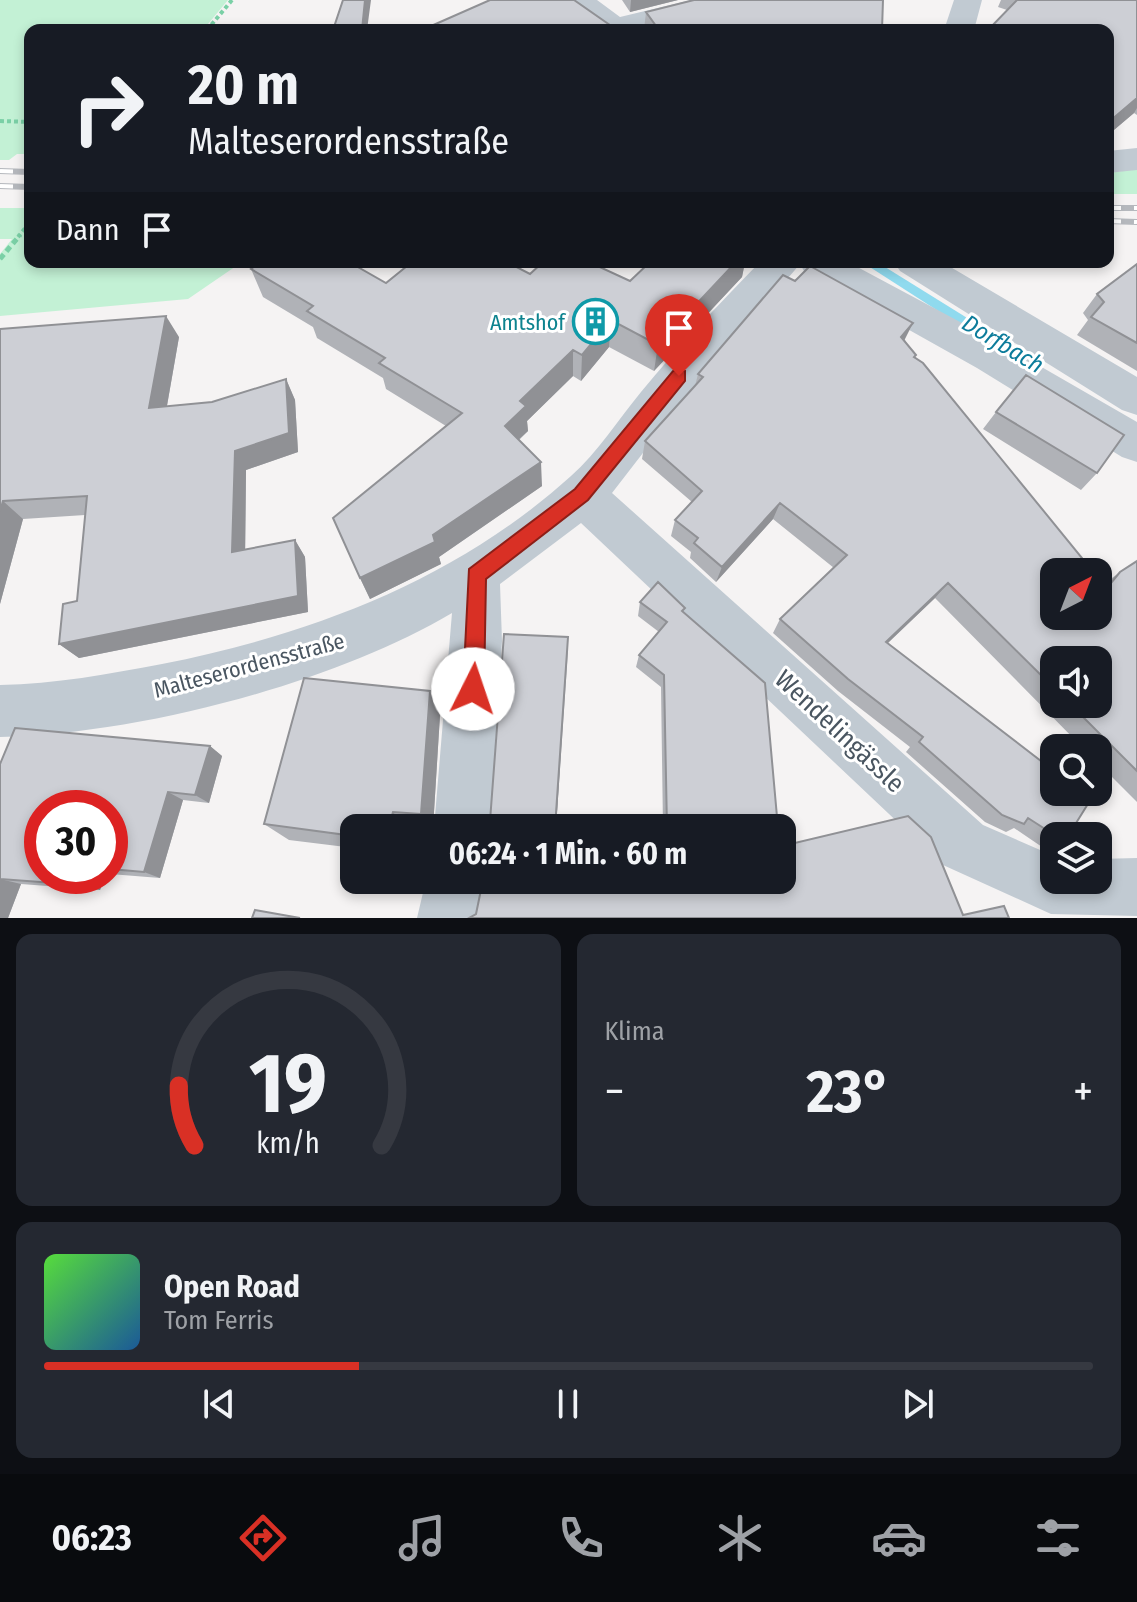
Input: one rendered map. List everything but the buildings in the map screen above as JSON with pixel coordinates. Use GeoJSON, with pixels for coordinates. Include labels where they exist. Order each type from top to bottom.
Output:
{"type":"FeatureCollection","features":[{"type":"Feature","properties":{"kind":"street"},"geometry":{"type":"LineString","coordinates":[[579,0],[611,24]]}},
{"type":"Feature","properties":{"kind":"street"},"geometry":{"type":"LineString","coordinates":[[632,24],[727,0]]}},
{"type":"Feature","properties":{"kind":"street"},"geometry":{"type":"LineString","coordinates":[[961,24],[968,0]]}},
{"type":"Feature","properties":{"kind":"street"},"geometry":{"type":"LineString","coordinates":[[1114,161],[1137,159]]}},
{"type":"Feature","properties":{"kind":"street","name":"Malteserordensstraße"},"geometry":{"type":"LineString","coordinates":[[0,711],[110,700],[197,684],[303,655],[394,621],[476,575],[581,494],[698,353],[776,268]]}},
{"type":"Feature","properties":{"kind":"street"},"geometry":{"type":"LineString","coordinates":[[828,268],[991,357],[1137,444]]}},
{"type":"Feature","properties":{"kind":"street"},"geometry":{"type":"LineString","coordinates":[[923,268],[1137,398]]}},
{"type":"Feature","properties":{"kind":"street","name":"Wendelingässle"},"geometry":{"type":"LineString","coordinates":[[581,494],[963,845],[1051,885],[1114,889],[1137,887]]}},
{"type":"Feature","properties":{"kind":"street"},"geometry":{"type":"LineString","coordinates":[[463,814],[477,641],[476,575]]}},
{"type":"Feature","properties":{"kind":"street"},"geometry":{"type":"LineString","coordinates":[[447,918],[452,894]]}},
{"type":"Feature","properties":{"kind":"path"},"geometry":{"type":"LineString","coordinates":[[212,24],[232,0]]}},
{"type":"Feature","properties":{"kind":"path"},"geometry":{"type":"LineString","coordinates":[[0,121],[24,122]]}},
{"type":"Feature","properties":{"kind":"path"},"geometry":{"type":"LineString","coordinates":[[0,259],[24,229]]}},
{"type":"Feature","properties":{"kind":"green space"},"geometry":{"type":"Polygon","coordinates":[[[0,0],[228,0],[208,24],[24,24],[24,154],[0,160],[0,0]]]}},
{"type":"Feature","properties":{"kind":"green space"},"geometry":{"type":"Polygon","coordinates":[[[1137,169],[1137,194],[1114,194],[1114,172],[1137,169]]]}},
{"type":"Feature","properties":{"kind":"green space"},"geometry":{"type":"Polygon","coordinates":[[[0,208],[24,208],[24,268],[233,268],[188,299],[0,316],[0,254],[12,239],[0,239],[0,208]]]}},
{"type":"Feature","properties":{"kind":"waterway","name":"Dorfbach"},"geometry":{"type":"LineString","coordinates":[[878,268],[996,342]]}},
{"type":"Feature","properties":{"kind":"railway"},"geometry":{"type":"LineString","coordinates":[[0,171],[24,172]]}},
{"type":"Feature","properties":{"kind":"railway"},"geometry":{"type":"LineString","coordinates":[[0,186],[24,187]]}},
{"type":"Feature","properties":{"kind":"railway"},"geometry":{"type":"LineString","coordinates":[[1114,208],[1137,208]]}},
{"type":"Feature","properties":{"kind":"railway"},"geometry":{"type":"LineString","coordinates":[[1114,221],[1137,222]]}},
{"type":"Feature","properties":{"kind":"place","name":"Amtshof"},"geometry":{"type":"Point","coordinates":[596,322]}},
{"type":"Feature","properties":{"kind":"route"},"geometry":{"type":"LineString","coordinates":[[473,689],[477,641],[476,575],[581,494],[679,376]]}}]}
